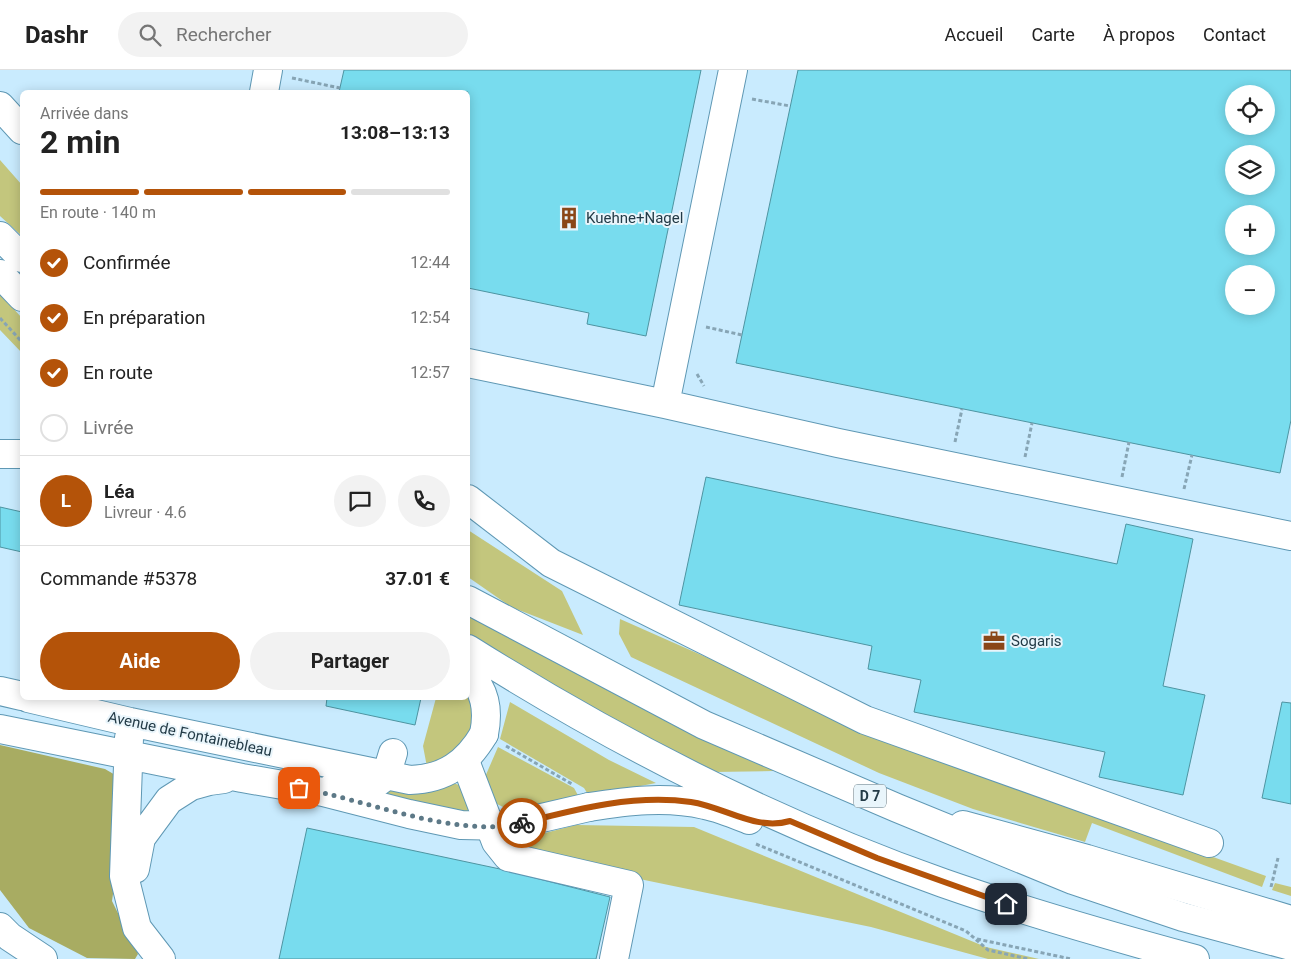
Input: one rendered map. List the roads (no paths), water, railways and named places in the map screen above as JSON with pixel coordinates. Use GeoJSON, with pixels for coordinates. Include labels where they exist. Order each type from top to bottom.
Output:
{"type":"FeatureCollection","features":[{"type":"Feature","properties":{"kind":"main road"},"geometry":{"type":"LineString","coordinates":[[665,404],[733,70]]}},
{"type":"Feature","properties":{"kind":"main road"},"geometry":{"type":"LineString","coordinates":[[266,90],[280,74]]}},
{"type":"Feature","properties":{"kind":"main road"},"geometry":{"type":"LineString","coordinates":[[0,106],[20,128]]}},
{"type":"Feature","properties":{"kind":"main road"},"geometry":{"type":"LineString","coordinates":[[0,236],[20,256]]}},
{"type":"Feature","properties":{"kind":"main road"},"geometry":{"type":"LineString","coordinates":[[0,274],[20,295]]}},
{"type":"Feature","properties":{"kind":"main road"},"geometry":{"type":"LineString","coordinates":[[470,371],[665,404],[838,443],[1291,536]]}},
{"type":"Feature","properties":{"kind":"main road"},"geometry":{"type":"LineString","coordinates":[[0,454],[20,454]]}},
{"type":"Feature","properties":{"kind":"main road"},"geometry":{"type":"LineString","coordinates":[[470,501],[551,563],[865,720],[1209,843]]}},
{"type":"Feature","properties":{"kind":"main road","name":"D 7"},"geometry":{"type":"LineString","coordinates":[[470,601],[704,725],[897,808],[1073,880],[1183,917],[1291,946]]}},
{"type":"Feature","properties":{"kind":"main road"},"geometry":{"type":"LineString","coordinates":[[470,650],[627,742],[790,821],[942,882],[1038,914],[1195,959]]}},
{"type":"Feature","properties":{"kind":"main road"},"geometry":{"type":"LineString","coordinates":[[299,788],[324,786],[364,793],[397,769],[439,776],[464,761],[491,738],[487,722],[486,701],[481,689],[470,675]]}},
{"type":"Feature","properties":{"kind":"main road","name":"Avenue de Fontainebleau"},"geometry":{"type":"LineString","coordinates":[[37,700],[130,722],[397,769]]}},
{"type":"Feature","properties":{"kind":"main road"},"geometry":{"type":"LineString","coordinates":[[130,722],[124,876],[137,928],[161,959]]}},
{"type":"Feature","properties":{"kind":"main road"},"geometry":{"type":"LineString","coordinates":[[0,729],[299,788],[461,825],[507,826],[582,797],[627,801],[673,800],[720,809],[765,825],[776,825],[790,821]]}},
{"type":"Feature","properties":{"kind":"main road"},"geometry":{"type":"LineString","coordinates":[[464,761],[496,842],[508,857],[629,885],[614,959]]}},
{"type":"Feature","properties":{"kind":"main road"},"geometry":{"type":"LineString","coordinates":[[130,900],[141,838],[169,800],[191,786],[209,780],[242,778]]}},
{"type":"Feature","properties":{"kind":"main road"},"geometry":{"type":"LineString","coordinates":[[897,808],[1087,859],[1291,920]]}},
{"type":"Feature","properties":{"kind":"main road"},"geometry":{"type":"LineString","coordinates":[[0,927],[23,946],[44,959]]}},
{"type":"Feature","properties":{"kind":"place","name":"Kuehne+Nagel"},"geometry":{"type":"Point","coordinates":[569,218]}},
{"type":"Feature","properties":{"kind":"place","name":"Sogaris"},"geometry":{"type":"Point","coordinates":[994,641]}}]}
